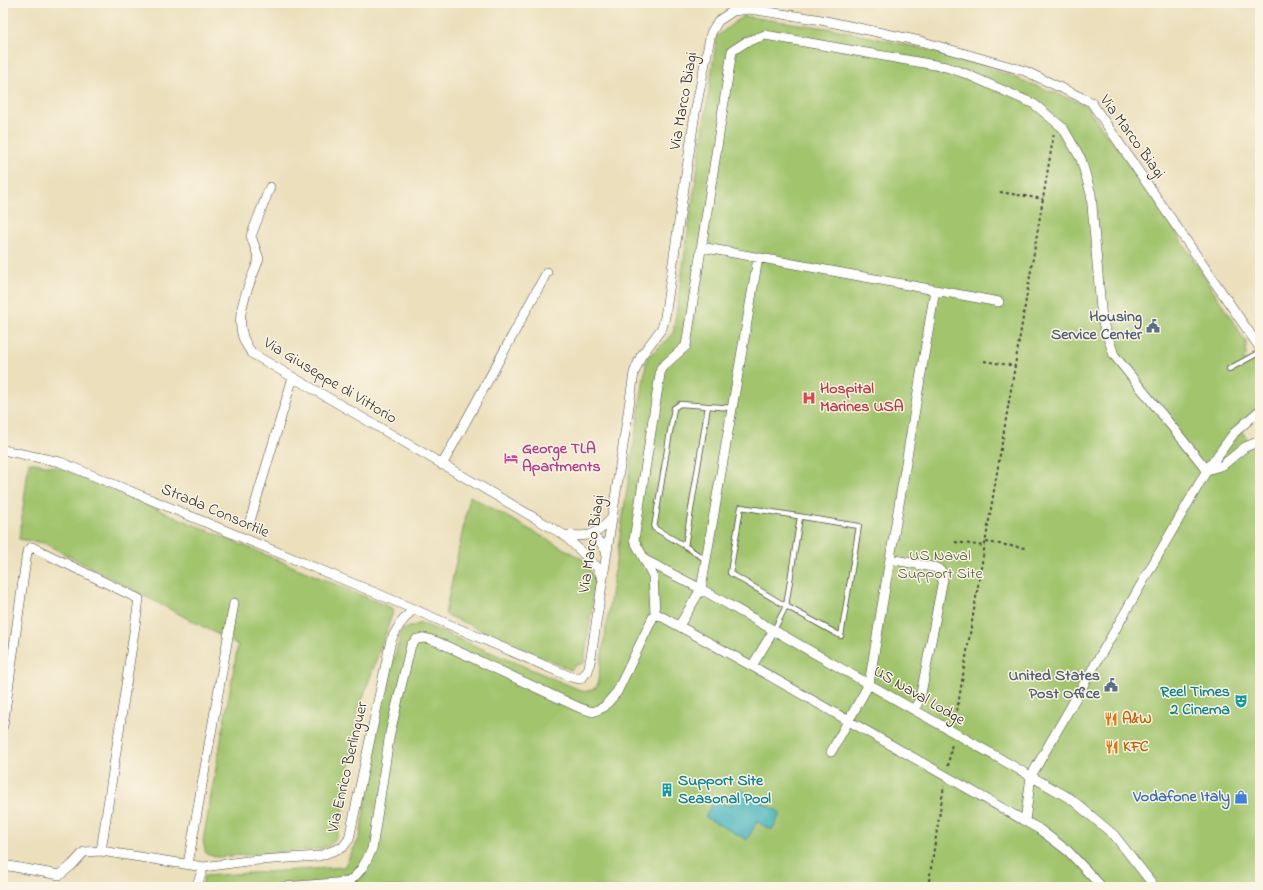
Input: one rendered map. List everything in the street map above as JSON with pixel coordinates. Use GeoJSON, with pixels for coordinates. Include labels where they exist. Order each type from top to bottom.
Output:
{"type":"FeatureCollection","features":[{"type":"Feature","properties":{"kind":"street","name":"Via Marco Biagi"},"geometry":{"type":"LineString","coordinates":[[412,610],[571,677],[580,679],[588,671],[634,373],[640,356],[662,328],[665,317],[695,113],[711,33],[718,21],[733,11],[749,8],[816,19],[920,41],[1025,71],[1091,102],[1260,348]]}},
{"type":"Feature","properties":{"kind":"street"},"geometry":{"type":"LineString","coordinates":[[284,887],[348,882],[356,876],[363,866],[372,849],[390,733],[411,645],[417,639],[425,638],[438,642],[580,708],[593,712],[604,707],[617,692],[655,613],[653,576],[634,540],[661,368],[686,346],[732,51],[746,42],[765,34],[946,67],[964,73],[1034,104],[1063,128],[1081,159],[1091,194],[1102,320],[1114,355],[1207,470]]}},
{"type":"Feature","properties":{"kind":"street","name":"Via Giuseppe di Vittorio"},"geometry":{"type":"LineString","coordinates":[[270,187],[251,236],[259,259],[240,310],[240,327],[245,345],[253,354],[564,535],[597,566],[602,578]]}},
{"type":"Feature","properties":{"kind":"street"},"geometry":{"type":"LineString","coordinates":[[701,247],[999,302]]}},
{"type":"Feature","properties":{"kind":"street"},"geometry":{"type":"LineString","coordinates":[[679,626],[701,589],[758,258]]}},
{"type":"Feature","properties":{"kind":"street"},"geometry":{"type":"LineString","coordinates":[[442,465],[547,272]]}},
{"type":"Feature","properties":{"kind":"street"},"geometry":{"type":"LineString","coordinates":[[831,752],[869,684],[935,290]]}},
{"type":"Feature","properties":{"kind":"street"},"geometry":{"type":"LineString","coordinates":[[250,521],[293,377]]}},
{"type":"Feature","properties":{"kind":"street"},"geometry":{"type":"LineString","coordinates":[[1025,821],[1031,776],[1207,470],[1234,433],[1260,410]]}},
{"type":"Feature","properties":{"kind":"street"},"geometry":{"type":"LineString","coordinates":[[1207,470],[1223,465],[1244,447],[1260,441]]}},
{"type":"Feature","properties":{"kind":"street","name":"Strada Consortile"},"geometry":{"type":"LineString","coordinates":[[3,450],[60,462],[383,596],[412,610]]}},
{"type":"Feature","properties":{"kind":"street"},"geometry":{"type":"LineString","coordinates":[[591,560],[606,551],[600,542],[591,536],[601,530],[611,519]]}},
{"type":"Feature","properties":{"kind":"street","name":"Via Giuseppe di Vittorio"},"geometry":{"type":"LineString","coordinates":[[564,535],[591,536]]}},
{"type":"Feature","properties":{"kind":"street"},"geometry":{"type":"LineString","coordinates":[[3,726],[27,552],[32,547],[139,599],[101,851]]}},
{"type":"Feature","properties":{"kind":"street"},"geometry":{"type":"LineString","coordinates":[[890,559],[937,568],[942,572],[943,579],[920,699],[914,710]]}},
{"type":"Feature","properties":{"kind":"street","name":"US Naval Lodge"},"geometry":{"type":"LineString","coordinates":[[645,560],[701,589],[1071,799],[1114,835],[1155,887]]}},
{"type":"Feature","properties":{"kind":"street"},"geometry":{"type":"LineString","coordinates":[[188,864],[234,603]]}},
{"type":"Feature","properties":{"kind":"street","name":"Via Enrico Berlinguer"},"geometry":{"type":"LineString","coordinates":[[3,865],[60,875],[72,866],[84,852],[101,851],[204,867],[247,861],[319,856],[343,847],[349,839],[356,812],[391,640],[400,624],[412,610]]}},
{"type":"Feature","properties":{"kind":"street"},"geometry":{"type":"LineString","coordinates":[[655,613],[752,666],[1025,821],[1068,851],[1102,887]]}},
{"type":"Feature","properties":{"kind":"street"},"geometry":{"type":"LineString","coordinates":[[752,666],[774,630]]}},
{"type":"Feature","properties":{"kind":"street"},"geometry":{"type":"LineString","coordinates":[[196,887],[204,867]]}},
{"type":"Feature","properties":{"kind":"lane"},"geometry":{"type":"LineString","coordinates":[[1229,369],[1260,352]]}},
{"type":"Feature","properties":{"kind":"lane"},"geometry":{"type":"LineString","coordinates":[[706,560],[654,528],[674,408],[680,404],[732,408]]}},
{"type":"Feature","properties":{"kind":"lane"},"geometry":{"type":"LineString","coordinates":[[685,546],[708,406]]}},
{"type":"Feature","properties":{"kind":"lane"},"geometry":{"type":"LineString","coordinates":[[741,507],[800,516],[859,526],[841,636],[730,573],[741,507]]}},
{"type":"Feature","properties":{"kind":"lane"},"geometry":{"type":"LineString","coordinates":[[774,630],[786,606],[800,516]]}},
{"type":"Feature","properties":{"kind":"path"},"geometry":{"type":"LineString","coordinates":[[928,887],[1056,122]]}},
{"type":"Feature","properties":{"kind":"path"},"geometry":{"type":"LineString","coordinates":[[1000,192],[1044,199]]}},
{"type":"Feature","properties":{"kind":"path"},"geometry":{"type":"LineString","coordinates":[[984,360],[1015,366]]}},
{"type":"Feature","properties":{"kind":"path"},"geometry":{"type":"LineString","coordinates":[[955,542],[985,546]]}},
{"type":"Feature","properties":{"kind":"path"},"geometry":{"type":"LineString","coordinates":[[986,542],[1025,548]]}},
{"type":"Feature","properties":{"kind":"green space","name":"US Naval Support Site"},"geometry":{"type":"Polygon","coordinates":[[[743,16],[834,29],[961,57],[1084,104],[1149,190],[1246,342],[1246,356],[1243,361],[1249,359],[1260,363],[1260,414],[1240,429],[1253,446],[1260,440],[1260,887],[202,887],[204,876],[344,867],[360,837],[378,716],[402,630],[421,623],[585,692],[597,687],[647,358],[673,334],[717,36],[743,16]]]}},
{"type":"Feature","properties":{"kind":"green space"},"geometry":{"type":"Polygon","coordinates":[[[29,462],[60,468],[394,609],[358,712],[342,819],[337,837],[329,846],[319,849],[217,857],[206,854],[203,841],[238,645],[44,543],[19,539],[29,462]]]}},
{"type":"Feature","properties":{"kind":"green space"},"geometry":{"type":"Polygon","coordinates":[[[470,496],[584,560],[593,576],[595,585],[584,663],[576,665],[571,670],[445,614],[470,496]]]}},
{"type":"Feature","properties":{"kind":"water"},"geometry":{"type":"Polygon","coordinates":[[[740,789],[781,813],[772,830],[757,822],[747,840],[705,817],[715,798],[730,807],[740,789]]]}},
{"type":"Feature","properties":{"kind":"place","name":"Housing Service Center"},"geometry":{"type":"Point","coordinates":[1153,326]}},
{"type":"Feature","properties":{"kind":"place","name":"Hospital Marines USA"},"geometry":{"type":"Point","coordinates":[809,398]}},
{"type":"Feature","properties":{"kind":"place","name":"George TLA Apartments"},"geometry":{"type":"Point","coordinates":[511,458]}},
{"type":"Feature","properties":{"kind":"place","name":"United States Post Office"},"geometry":{"type":"Point","coordinates":[1111,685]}},
{"type":"Feature","properties":{"kind":"place","name":"Reel Times 2 Cinema"},"geometry":{"type":"Point","coordinates":[1241,701]}},
{"type":"Feature","properties":{"kind":"place","name":"A&W"},"geometry":{"type":"Point","coordinates":[1111,719]}},
{"type":"Feature","properties":{"kind":"place","name":"KFC"},"geometry":{"type":"Point","coordinates":[1112,747]}},
{"type":"Feature","properties":{"kind":"place","name":"Support Site Seasonal Pool"},"geometry":{"type":"Point","coordinates":[667,790]}},
{"type":"Feature","properties":{"kind":"place","name":"Vodafone Italy"},"geometry":{"type":"Point","coordinates":[1241,797]}}]}
